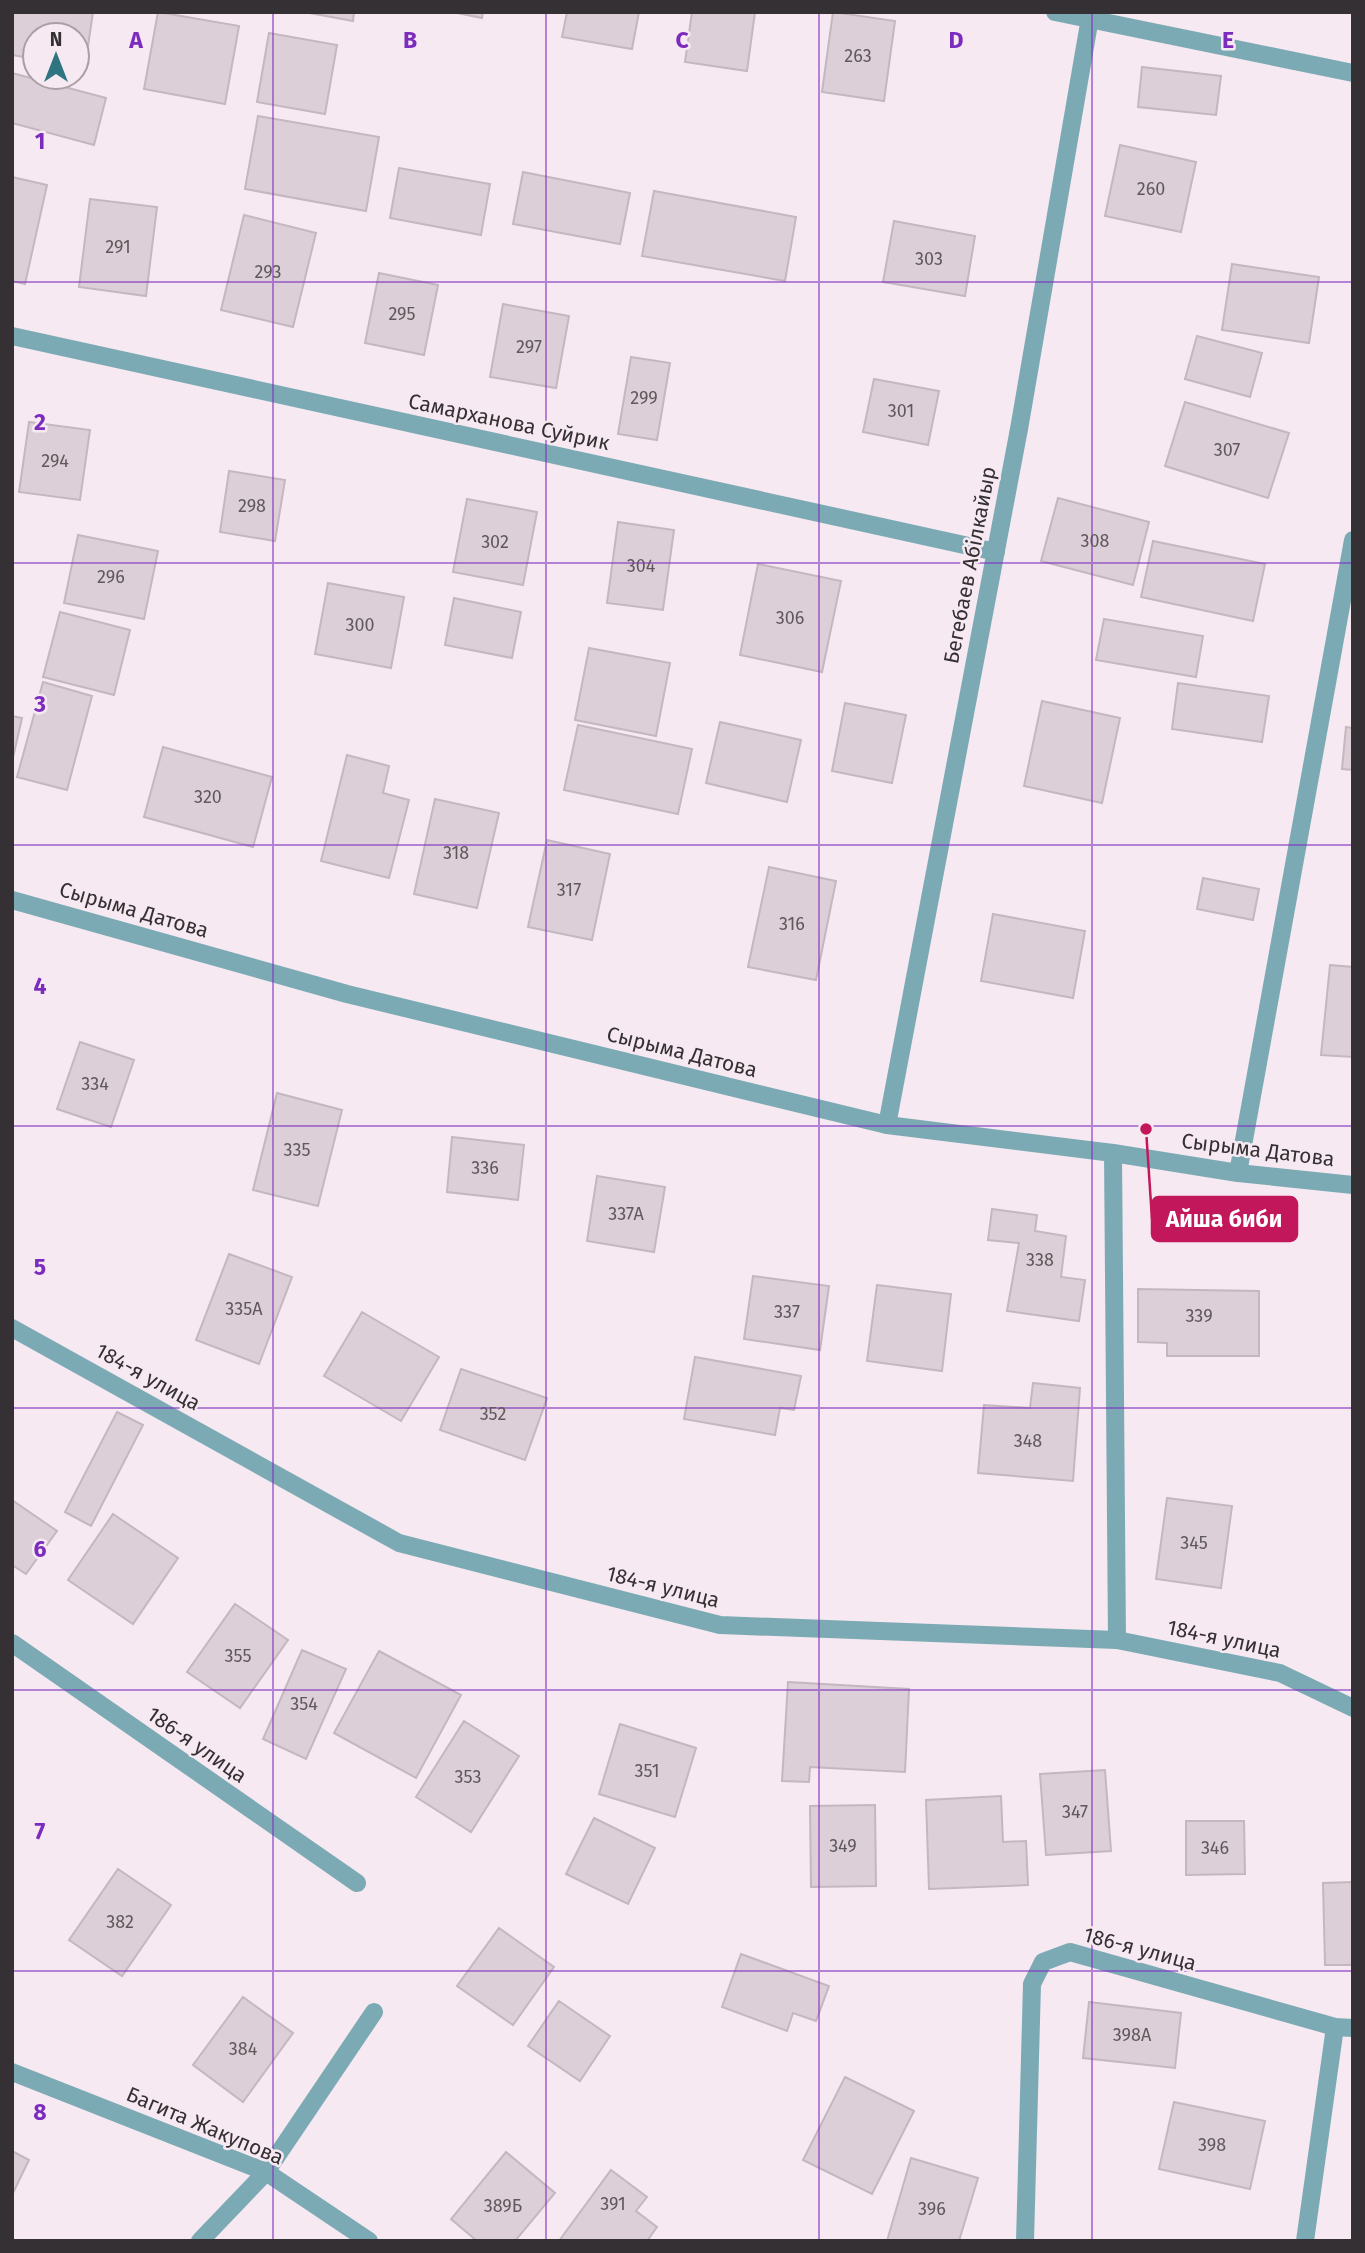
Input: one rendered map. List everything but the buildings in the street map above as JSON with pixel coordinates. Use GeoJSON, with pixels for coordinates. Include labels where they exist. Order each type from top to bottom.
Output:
{"type":"FeatureCollection","features":[{"type":"Feature","properties":{"kind":"street"},"geometry":{"type":"LineString","coordinates":[[1055,12],[1090,16],[1353,73]]}},
{"type":"Feature","properties":{"kind":"street","name":"Бегебаев Абілкайыр"},"geometry":{"type":"LineString","coordinates":[[887,1125],[996,552],[1090,16]]}},
{"type":"Feature","properties":{"kind":"street","name":"Самарханова Суйрик"},"geometry":{"type":"LineString","coordinates":[[12,336],[996,552]]}},
{"type":"Feature","properties":{"kind":"street"},"geometry":{"type":"LineString","coordinates":[[1238,1173],[1353,540]]}},
{"type":"Feature","properties":{"kind":"street","name":"Сырыма Датова"},"geometry":{"type":"LineString","coordinates":[[12,900],[347,993],[887,1125],[1114,1153],[1238,1173],[1353,1185]]}},
{"type":"Feature","properties":{"kind":"street"},"geometry":{"type":"LineString","coordinates":[[1114,1153],[1117,1640]]}},
{"type":"Feature","properties":{"kind":"street","name":"184-я улица"},"geometry":{"type":"LineString","coordinates":[[12,1328],[399,1543],[720,1625],[1117,1640],[1280,1673],[1353,1708]]}},
{"type":"Feature","properties":{"kind":"street","name":"186-я улица"},"geometry":{"type":"LineString","coordinates":[[12,1643],[357,1884]]}},
{"type":"Feature","properties":{"kind":"street","name":"186-я улица"},"geometry":{"type":"LineString","coordinates":[[1025,2241],[1032,1984],[1043,1962],[1070,1952],[1344,2028],[1305,2241]]}},
{"type":"Feature","properties":{"kind":"street"},"geometry":{"type":"LineString","coordinates":[[200,2241],[266,2172],[374,2012]]}},
{"type":"Feature","properties":{"kind":"street","name":"Багита Жакупова"},"geometry":{"type":"LineString","coordinates":[[12,2072],[266,2172],[369,2241]]}},
{"type":"Feature","properties":{"kind":"place","name":"Айша биби"},"geometry":{"type":"Point","coordinates":[1146,1129]}}]}
